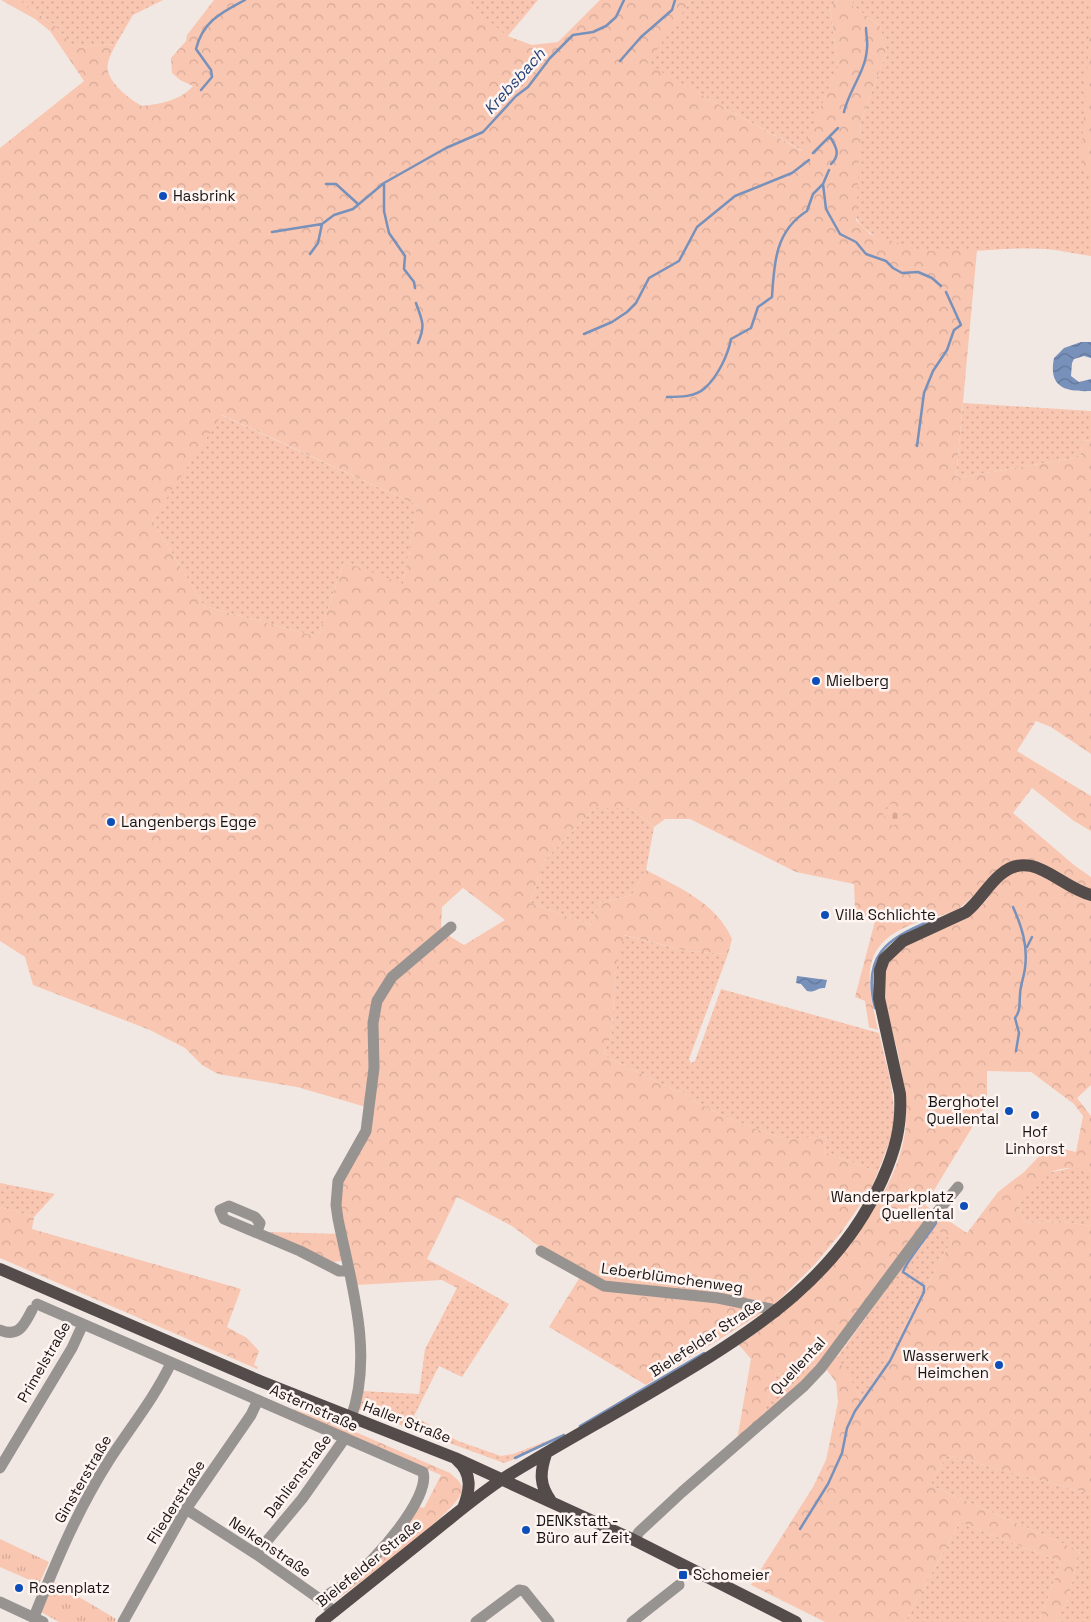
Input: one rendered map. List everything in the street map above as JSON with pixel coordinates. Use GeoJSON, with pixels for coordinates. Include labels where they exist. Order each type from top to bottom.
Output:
{"type":"FeatureCollection","features":[{"type":"Feature","properties":{"kind":"main road","name":"Bielefelder Straße"},"geometry":{"type":"LineString","coordinates":[[321,1622],[502,1479],[710,1357],[776,1312],[821,1270],[852,1233],[877,1192],[894,1154],[902,1113],[898,1078],[879,998],[878,984],[884,959],[903,941],[966,912],[1006,869],[1017,865],[1037,866],[1091,895]]}},
{"type":"Feature","properties":{"kind":"main road","name":"Haller Straße"},"geometry":{"type":"LineString","coordinates":[[0,1269],[351,1418],[455,1458],[634,1540],[796,1622]]}},
{"type":"Feature","properties":{"kind":"main road"},"geometry":{"type":"LineString","coordinates":[[546,1454],[541,1468],[541,1479],[544,1493],[550,1501]]}},
{"type":"Feature","properties":{"kind":"main road"},"geometry":{"type":"LineString","coordinates":[[455,1458],[462,1464],[469,1480],[468,1495],[464,1508]]}},
{"type":"Feature","properties":{"kind":"street"},"geometry":{"type":"LineString","coordinates":[[351,1418],[360,1368],[357,1307],[338,1219],[337,1192],[341,1173],[366,1131],[374,1068],[373,1023],[377,1001],[392,978],[402,968],[451,927]]}},
{"type":"Feature","properties":{"kind":"street","name":"Quellental"},"geometry":{"type":"LineString","coordinates":[[634,1540],[639,1532],[682,1492],[804,1386],[821,1368],[938,1211],[958,1188]]}},
{"type":"Feature","properties":{"kind":"street"},"geometry":{"type":"LineString","coordinates":[[257,1232],[339,1271],[349,1271]]}},
{"type":"Feature","properties":{"kind":"street","name":"Leberblümchenweg"},"geometry":{"type":"LineString","coordinates":[[541,1251],[604,1286],[718,1298],[771,1309],[776,1312]]}},
{"type":"Feature","properties":{"kind":"street","name":"Asternstraße"},"geometry":{"type":"LineString","coordinates":[[0,1330],[13,1334],[18,1332],[35,1307],[83,1324],[419,1469],[424,1480],[414,1504],[382,1551],[353,1578],[321,1600]]}},
{"type":"Feature","properties":{"kind":"street","name":"Primelstraße"},"geometry":{"type":"LineString","coordinates":[[0,1468],[72,1348],[83,1324]]}},
{"type":"Feature","properties":{"kind":"street","name":"Ginsterstraße"},"geometry":{"type":"LineString","coordinates":[[38,1619],[74,1523],[107,1463],[159,1388],[171,1363]]}},
{"type":"Feature","properties":{"kind":"street","name":"Fliederstraße"},"geometry":{"type":"LineString","coordinates":[[123,1622],[186,1509],[251,1415],[258,1400]]}},
{"type":"Feature","properties":{"kind":"street","name":"Dahlienstraße"},"geometry":{"type":"LineString","coordinates":[[256,1554],[302,1499],[345,1438]]}},
{"type":"Feature","properties":{"kind":"street","name":"Nelkenstraße"},"geometry":{"type":"LineString","coordinates":[[186,1509],[256,1554],[321,1600],[334,1612]]}},
{"type":"Feature","properties":{"kind":"street"},"geometry":{"type":"LineString","coordinates":[[632,1622],[679,1586]]}},
{"type":"Feature","properties":{"kind":"street"},"geometry":{"type":"LineString","coordinates":[[476,1622],[519,1590],[524,1591],[549,1622]]}},
{"type":"Feature","properties":{"kind":"street"},"geometry":{"type":"LineString","coordinates":[[0,1602],[38,1619]]}},
{"type":"Feature","properties":{"kind":"green space"},"geometry":{"type":"Polygon","coordinates":[[[1,0],[19,0],[54,25],[74,47],[116,44],[108,64],[110,76],[122,92],[142,106],[177,98],[193,86],[180,80],[172,73],[171,58],[186,41],[187,35],[214,0],[465,0],[507,36],[532,45],[558,42],[600,0],[691,0],[647,64],[802,151],[838,67],[830,7],[838,0],[852,0],[853,6],[880,26],[886,54],[861,120],[856,220],[870,234],[923,251],[977,250],[956,478],[1080,457],[1083,440],[1091,441],[1091,754],[1051,727],[1036,721],[1017,751],[1091,796],[1091,831],[1074,821],[1032,788],[1013,813],[1074,865],[1091,877],[1091,890],[1034,862],[986,887],[956,910],[908,926],[891,935],[880,945],[873,957],[870,970],[872,999],[878,1030],[869,1027],[865,1001],[855,997],[875,921],[855,910],[854,884],[796,872],[690,819],[665,819],[654,827],[631,808],[595,808],[544,861],[530,903],[591,925],[599,903],[632,895],[646,870],[695,897],[707,906],[717,915],[732,939],[728,954],[687,951],[624,935],[615,975],[612,1034],[604,1052],[607,1057],[678,1092],[682,1091],[698,1103],[729,1118],[776,1136],[800,1138],[827,1136],[824,1152],[878,1172],[871,1189],[840,1234],[815,1264],[773,1306],[646,1385],[549,1327],[580,1277],[512,1226],[457,1197],[427,1259],[468,1281],[457,1288],[442,1280],[357,1285],[352,1259],[334,1262],[268,1232],[344,1234],[340,1218],[341,1189],[348,1169],[367,1139],[366,1107],[297,1087],[218,1074],[202,1065],[185,1048],[150,1030],[33,985],[25,957],[0,941],[0,148],[84,81],[50,31],[35,19],[1,0]],[[222,415],[152,520],[204,606],[318,637],[344,562],[403,584],[417,505],[222,415]],[[463,888],[442,907],[441,931],[464,945],[505,920],[463,888]]]}},
{"type":"Feature","properties":{"kind":"green space"},"geometry":{"type":"Polygon","coordinates":[[[19,0],[163,0],[133,15],[116,44],[74,47],[54,25],[19,0]]]}},
{"type":"Feature","properties":{"kind":"green space"},"geometry":{"type":"Polygon","coordinates":[[[465,0],[538,0],[507,37],[465,0]]]}},
{"type":"Feature","properties":{"kind":"green space"},"geometry":{"type":"Polygon","coordinates":[[[691,0],[838,0],[830,7],[838,67],[803,151],[646,64],[691,0]]]}},
{"type":"Feature","properties":{"kind":"green space"},"geometry":{"type":"Polygon","coordinates":[[[852,0],[1091,0],[1091,256],[1031,248],[954,252],[915,250],[883,240],[864,228],[858,221],[855,213],[861,120],[886,54],[880,26],[853,6],[852,0]]]}},
{"type":"Feature","properties":{"kind":"green space"},"geometry":{"type":"Polygon","coordinates":[[[1091,12],[1091,171],[1083,166],[1081,158],[1091,12]]]}},
{"type":"Feature","properties":{"kind":"green space"},"geometry":{"type":"Polygon","coordinates":[[[963,403],[1091,411],[1091,441],[1083,440],[1080,457],[956,478],[963,403]]]}},
{"type":"Feature","properties":{"kind":"green space"},"geometry":{"type":"Polygon","coordinates":[[[221,415],[417,505],[403,585],[344,562],[318,637],[204,606],[152,520],[221,415]]]}},
{"type":"Feature","properties":{"kind":"green space"},"geometry":{"type":"Polygon","coordinates":[[[892,803],[904,817],[893,826],[881,812],[892,803]]]}},
{"type":"Feature","properties":{"kind":"green space"},"geometry":{"type":"Polygon","coordinates":[[[595,808],[631,808],[654,827],[646,870],[632,895],[599,903],[591,925],[530,903],[544,861],[595,808]]]}},
{"type":"Feature","properties":{"kind":"green space"},"geometry":{"type":"Polygon","coordinates":[[[1017,870],[1033,870],[1091,899],[1091,1085],[1077,1098],[1091,1116],[1091,1171],[1067,1168],[1049,1173],[1034,1185],[1018,1203],[1025,1223],[1060,1221],[1091,1226],[1091,1494],[947,1455],[930,1485],[1080,1551],[1068,1599],[1056,1622],[1039,1622],[1061,1562],[960,1522],[905,1622],[825,1622],[751,1585],[813,1487],[826,1460],[838,1402],[836,1382],[822,1364],[776,1374],[762,1419],[737,1440],[751,1359],[739,1345],[765,1327],[791,1305],[842,1253],[865,1224],[883,1193],[897,1163],[905,1132],[906,1102],[898,1053],[885,996],[885,974],[888,965],[895,955],[916,939],[977,909],[984,903],[1001,880],[1017,870]],[[987,1071],[987,1103],[925,1205],[967,1233],[998,1192],[1024,1172],[1049,1146],[1076,1152],[1083,1116],[1074,1104],[1031,1072],[987,1071]],[[931,1226],[837,1357],[861,1397],[877,1376],[952,1240],[931,1226]]]}},
{"type":"Feature","properties":{"kind":"green space"},"geometry":{"type":"Polygon","coordinates":[[[623,935],[687,951],[728,954],[689,1059],[691,1063],[695,1061],[721,989],[879,1033],[891,1087],[894,1119],[890,1139],[878,1172],[824,1152],[827,1136],[789,1139],[776,1136],[729,1118],[698,1103],[682,1091],[678,1092],[607,1057],[604,1052],[612,1034],[615,975],[623,935]]]}},
{"type":"Feature","properties":{"kind":"green space"},"geometry":{"type":"Polygon","coordinates":[[[1076,1167],[1091,1171],[1091,1226],[1060,1221],[1025,1223],[1018,1203],[1043,1174],[1076,1167]]]}},
{"type":"Feature","properties":{"kind":"green space"},"geometry":{"type":"Polygon","coordinates":[[[0,1183],[55,1194],[34,1217],[0,1207],[0,1183]]]}},
{"type":"Feature","properties":{"kind":"green space"},"geometry":{"type":"Polygon","coordinates":[[[0,1207],[34,1217],[32,1229],[241,1289],[227,1327],[247,1338],[259,1351],[254,1365],[258,1367],[257,1369],[0,1258],[0,1207]]]}},
{"type":"Feature","properties":{"kind":"green space"},"geometry":{"type":"Polygon","coordinates":[[[931,1226],[952,1240],[877,1376],[861,1397],[837,1358],[931,1226]]]}},
{"type":"Feature","properties":{"kind":"green space"},"geometry":{"type":"Polygon","coordinates":[[[468,1281],[509,1304],[462,1377],[439,1366],[414,1416],[458,1441],[501,1456],[513,1454],[565,1434],[504,1463],[359,1410],[362,1391],[419,1394],[425,1349],[457,1288],[468,1281]]]}},
{"type":"Feature","properties":{"kind":"green space"},"geometry":{"type":"Polygon","coordinates":[[[822,1364],[762,1419],[776,1374],[822,1364]]]}},
{"type":"Feature","properties":{"kind":"green space"},"geometry":{"type":"Polygon","coordinates":[[[273,1403],[330,1421],[450,1473],[460,1483],[462,1491],[444,1515],[426,1531],[335,1601],[333,1598],[386,1554],[417,1506],[424,1508],[441,1475],[273,1403]]]}},
{"type":"Feature","properties":{"kind":"green space"},"geometry":{"type":"Polygon","coordinates":[[[947,1455],[1091,1494],[1091,1622],[1056,1622],[1068,1599],[1080,1551],[930,1485],[947,1455]]]}},
{"type":"Feature","properties":{"kind":"green space"},"geometry":{"type":"Polygon","coordinates":[[[960,1522],[1061,1562],[1039,1622],[905,1622],[960,1522]]]}},
{"type":"Feature","properties":{"kind":"green space"},"geometry":{"type":"Polygon","coordinates":[[[0,1539],[49,1562],[39,1584],[0,1567],[0,1539]]]}},
{"type":"Feature","properties":{"kind":"green space"},"geometry":{"type":"Polygon","coordinates":[[[54,1582],[116,1619],[115,1622],[59,1622],[41,1612],[54,1582]]]}},
{"type":"Feature","properties":{"kind":"water"},"geometry":{"type":"Polygon","coordinates":[[[1081,342],[1091,342],[1091,358],[1084,356],[1074,359],[1071,376],[1079,382],[1091,379],[1091,391],[1067,389],[1056,382],[1054,376],[1054,358],[1064,348],[1081,342]]]}},
{"type":"Feature","properties":{"kind":"water"},"geometry":{"type":"Polygon","coordinates":[[[797,976],[827,980],[825,988],[807,991],[801,984],[796,983],[797,976]]]}},
{"type":"Feature","properties":{"kind":"waterway","name":"Krebsbach"},"geometry":{"type":"LineString","coordinates":[[201,90],[212,77],[211,70],[196,49],[199,39],[203,31],[214,19],[245,0]]}},
{"type":"Feature","properties":{"kind":"waterway","name":"Krebsbach"},"geometry":{"type":"LineString","coordinates":[[272,232],[322,224],[334,215],[353,209],[384,183],[446,148],[483,132],[516,96],[528,87],[550,58],[573,35],[593,32],[606,26],[616,17],[624,0]]}},
{"type":"Feature","properties":{"kind":"waterway","name":"Krebsbach"},"geometry":{"type":"LineString","coordinates":[[620,61],[641,37],[672,10],[675,0]]}},
{"type":"Feature","properties":{"kind":"waterway","name":"Krebsbach"},"geometry":{"type":"LineString","coordinates":[[844,112],[864,65],[867,43],[866,28]]}},
{"type":"Feature","properties":{"kind":"waterway","name":"Krebsbach"},"geometry":{"type":"LineString","coordinates":[[813,153],[838,128]]}},
{"type":"Feature","properties":{"kind":"waterway","name":"Krebsbach"},"geometry":{"type":"LineString","coordinates":[[830,137],[836,147],[837,154],[831,164]]}},
{"type":"Feature","properties":{"kind":"waterway","name":"Krebsbach"},"geometry":{"type":"LineString","coordinates":[[584,334],[612,322],[627,312],[636,303],[649,278],[679,261],[697,227],[735,196],[792,173],[809,160]]}},
{"type":"Feature","properties":{"kind":"waterway","name":"Krebsbach"},"geometry":{"type":"LineString","coordinates":[[829,170],[823,184],[826,209],[840,234],[856,242],[866,254],[886,261],[902,273],[918,272],[932,278],[941,286]]}},
{"type":"Feature","properties":{"kind":"waterway","name":"Krebsbach"},"geometry":{"type":"LineString","coordinates":[[326,184],[336,184],[358,204]]}},
{"type":"Feature","properties":{"kind":"waterway","name":"Krebsbach"},"geometry":{"type":"LineString","coordinates":[[384,184],[384,211],[389,233],[405,256],[404,269],[414,282],[415,288]]}},
{"type":"Feature","properties":{"kind":"waterway","name":"Krebsbach"},"geometry":{"type":"LineString","coordinates":[[667,397],[692,395],[705,388],[722,365],[731,339],[751,328],[758,307],[772,297],[774,272],[782,238],[796,219],[807,211],[813,194],[823,184]]}},
{"type":"Feature","properties":{"kind":"waterway","name":"Krebsbach"},"geometry":{"type":"LineString","coordinates":[[310,254],[318,243],[322,224]]}},
{"type":"Feature","properties":{"kind":"waterway","name":"Krebsbach"},"geometry":{"type":"LineString","coordinates":[[917,446],[924,393],[933,371],[947,350],[954,330],[961,325],[946,292]]}},
{"type":"Feature","properties":{"kind":"waterway","name":"Krebsbach"},"geometry":{"type":"LineString","coordinates":[[416,303],[422,327],[418,343]]}},
{"type":"Feature","properties":{"kind":"waterway"},"geometry":{"type":"LineString","coordinates":[[1013,907],[1022,929],[1026,952],[1019,1007],[1015,1018],[1019,1033],[1016,1051]]}},
{"type":"Feature","properties":{"kind":"waterway"},"geometry":{"type":"LineString","coordinates":[[875,1008],[872,975],[875,962],[881,952],[901,935],[930,921]]}},
{"type":"Feature","properties":{"kind":"waterway"},"geometry":{"type":"LineString","coordinates":[[1027,947],[1032,937]]}},
{"type":"Feature","properties":{"kind":"waterway"},"geometry":{"type":"LineString","coordinates":[[800,1529],[828,1484],[842,1453],[847,1428],[855,1411],[890,1361],[924,1292],[924,1286],[903,1272],[912,1255],[936,1223]]}},
{"type":"Feature","properties":{"kind":"waterway"},"geometry":{"type":"LineString","coordinates":[[580,1426],[704,1353]]}},
{"type":"Feature","properties":{"kind":"waterway"},"geometry":{"type":"LineString","coordinates":[[515,1458],[564,1435]]}},
{"type":"Feature","properties":{"kind":"place","name":"Hasbrink"},"geometry":{"type":"Point","coordinates":[163,196]}},
{"type":"Feature","properties":{"kind":"place","name":"Mielberg"},"geometry":{"type":"Point","coordinates":[816,681]}},
{"type":"Feature","properties":{"kind":"place","name":"Langenbergs Egge"},"geometry":{"type":"Point","coordinates":[111,822]}},
{"type":"Feature","properties":{"kind":"place","name":"Villa Schlichte"},"geometry":{"type":"Point","coordinates":[825,915]}},
{"type":"Feature","properties":{"kind":"place","name":"Berghotel Quellental"},"geometry":{"type":"Point","coordinates":[1009,1111]}},
{"type":"Feature","properties":{"kind":"place","name":"Hof Linhorst"},"geometry":{"type":"Point","coordinates":[1035,1115]}},
{"type":"Feature","properties":{"kind":"place","name":"Wanderparkplatz Quellental"},"geometry":{"type":"Point","coordinates":[964,1206]}},
{"type":"Feature","properties":{"kind":"place","name":"Wasserwerk Heimchen"},"geometry":{"type":"Point","coordinates":[999,1365]}},
{"type":"Feature","properties":{"kind":"place","name":"DENKstatt - Büro auf Zeit"},"geometry":{"type":"Point","coordinates":[526,1530]}},
{"type":"Feature","properties":{"kind":"place","name":"Schomeier"},"geometry":{"type":"Point","coordinates":[683,1575]}},
{"type":"Feature","properties":{"kind":"place","name":"Rosenplatz"},"geometry":{"type":"Point","coordinates":[19,1588]}}]}
